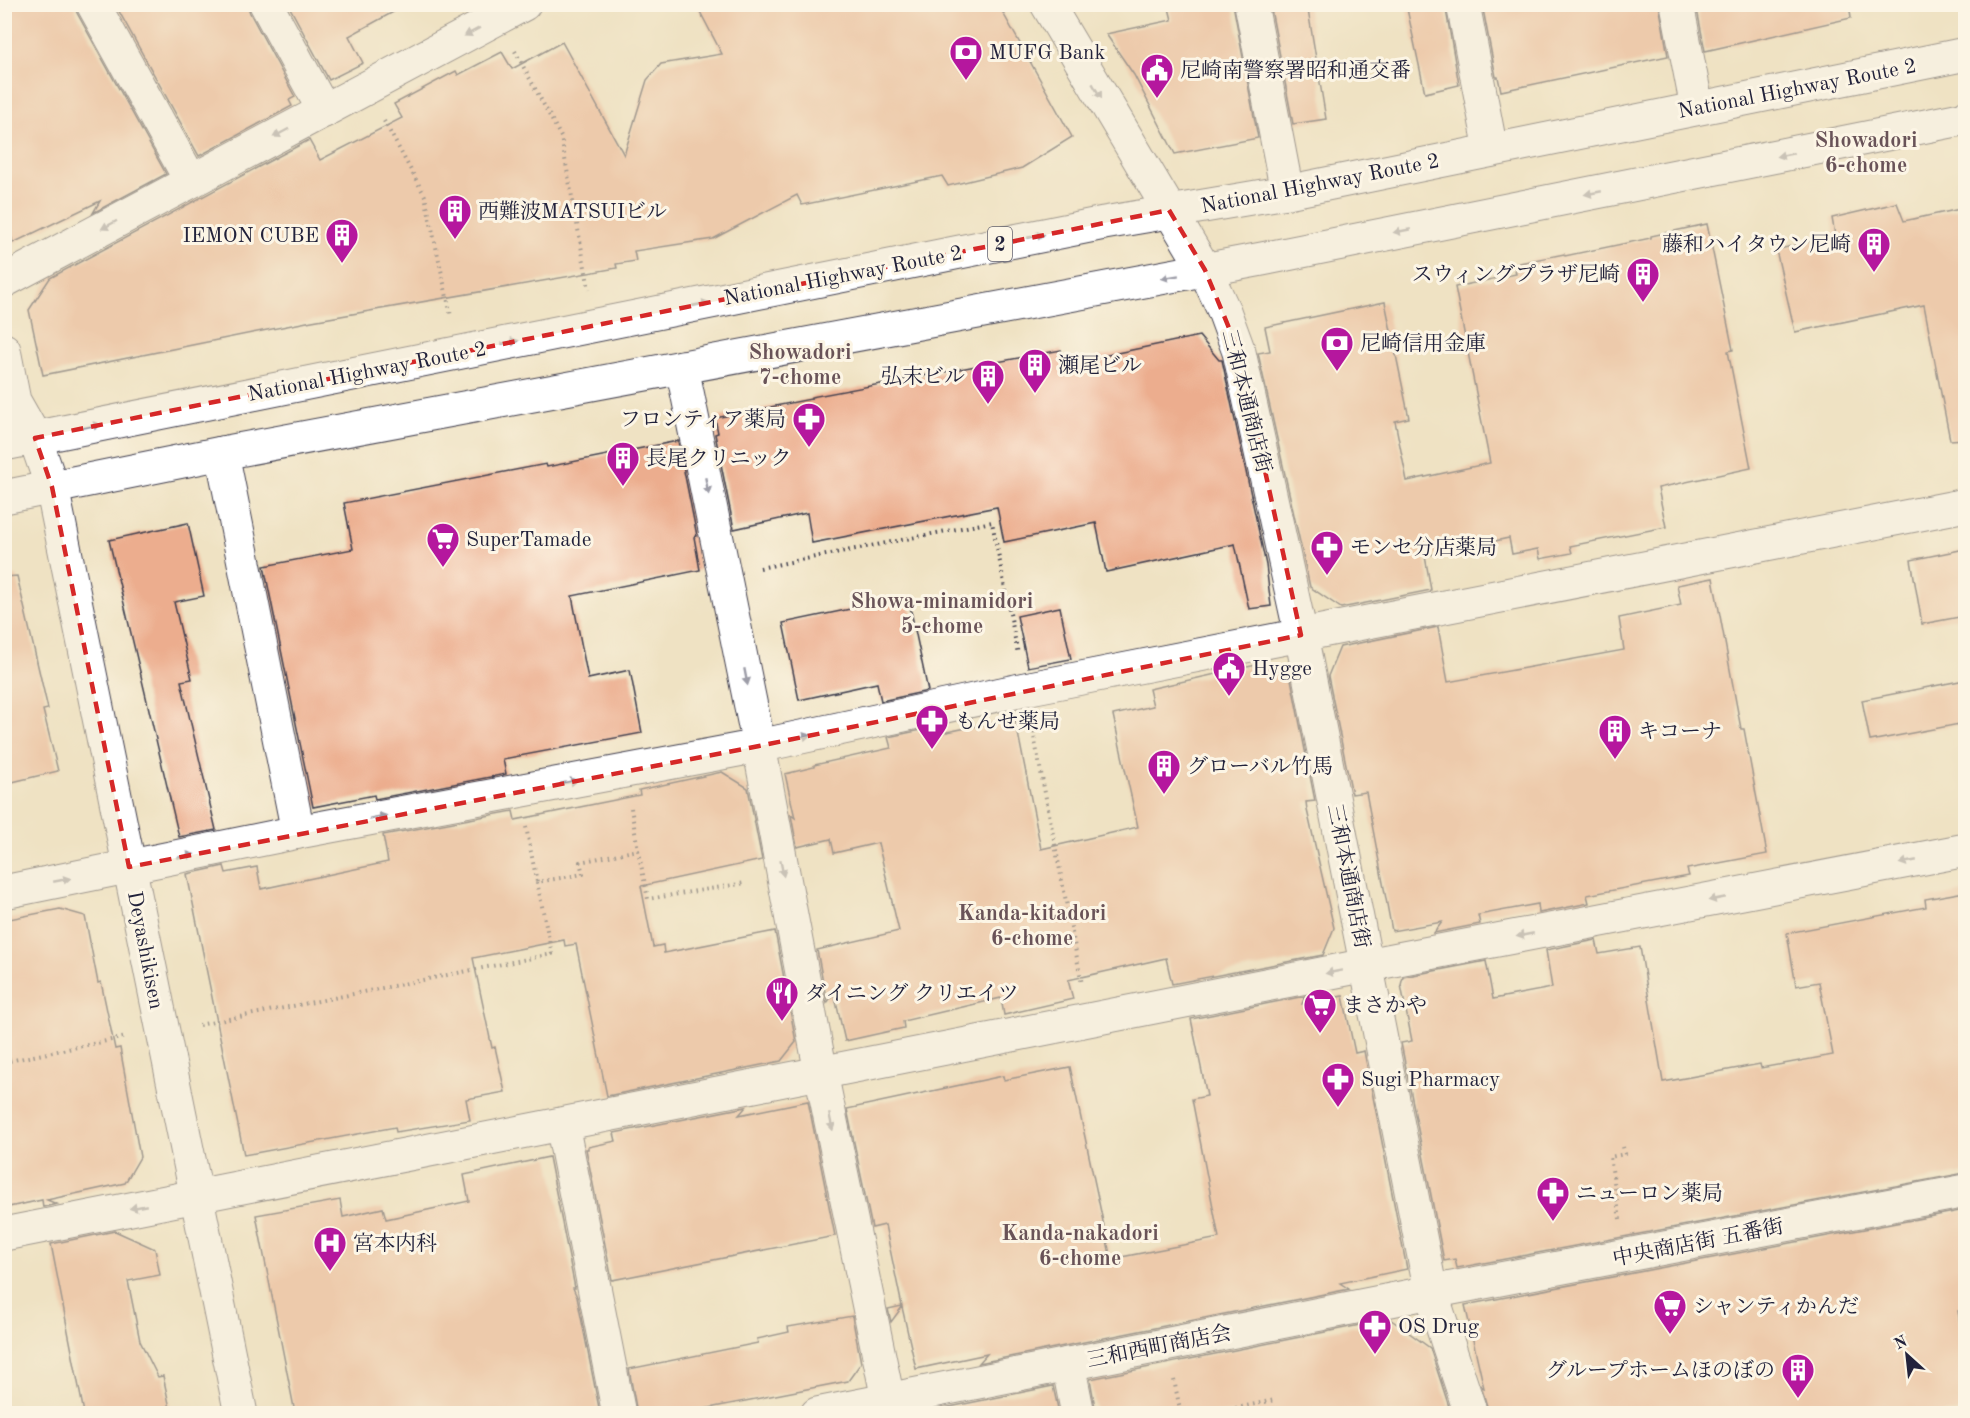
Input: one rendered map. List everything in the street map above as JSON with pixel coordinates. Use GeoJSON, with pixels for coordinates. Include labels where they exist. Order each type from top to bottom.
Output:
{"type":"FeatureCollection","features":[{"type":"Feature","properties":{"kind":"main road"},"geometry":{"type":"LineString","coordinates":[[93,4],[191,182]]}},
{"type":"Feature","properties":{"kind":"main road"},"geometry":{"type":"LineString","coordinates":[[266,4],[324,111]]}},
{"type":"Feature","properties":{"kind":"main road","name":"三和本通商店街"},"geometry":{"type":"LineString","coordinates":[[1047,4],[1205,270],[1224,311],[1239,352],[1301,635],[1431,1292],[1471,1413]]}},
{"type":"Feature","properties":{"kind":"main road"},"geometry":{"type":"LineString","coordinates":[[1251,4],[1287,192]]}},
{"type":"Feature","properties":{"kind":"main road"},"geometry":{"type":"LineString","coordinates":[[1463,4],[1491,150]]}},
{"type":"Feature","properties":{"kind":"main road"},"geometry":{"type":"LineString","coordinates":[[1677,4],[1697,108]]}},
{"type":"Feature","properties":{"kind":"main road"},"geometry":{"type":"LineString","coordinates":[[4,280],[511,11]]}},
{"type":"Feature","properties":{"kind":"main road","name":"National Highway Route 2"},"geometry":{"type":"LineString","coordinates":[[20,441],[1169,210],[1287,192],[1965,54]]}},
{"type":"Feature","properties":{"kind":"main road"},"geometry":{"type":"LineString","coordinates":[[4,497],[222,453],[1205,270],[1965,118]]}},
{"type":"Feature","properties":{"kind":"main road","name":"Deyashikisen"},"geometry":{"type":"LineString","coordinates":[[4,350],[20,441],[52,487],[241,1413]]}},
{"type":"Feature","properties":{"kind":"main road"},"geometry":{"type":"LineString","coordinates":[[682,367],[889,1407]]}},
{"type":"Feature","properties":{"kind":"main road"},"geometry":{"type":"LineString","coordinates":[[222,453],[298,832]]}},
{"type":"Feature","properties":{"kind":"main road"},"geometry":{"type":"LineString","coordinates":[[4,892],[298,832],[759,746],[981,698],[1965,505]]}},
{"type":"Feature","properties":{"kind":"main road"},"geometry":{"type":"LineString","coordinates":[[4,1234],[1367,965],[1965,850]]}},
{"type":"Feature","properties":{"kind":"main road"},"geometry":{"type":"LineString","coordinates":[[562,1124],[620,1413]]}},
{"type":"Feature","properties":{"kind":"main road","name":"中央商店街 五番街"},"geometry":{"type":"LineString","coordinates":[[1431,1292],[1965,1191]]}},
{"type":"Feature","properties":{"kind":"main road","name":"三和西町商店会"},"geometry":{"type":"LineString","coordinates":[[817,1413],[889,1407],[1068,1364],[1431,1292]]}},
{"type":"Feature","properties":{"kind":"main road"},"geometry":{"type":"LineString","coordinates":[[1068,1364],[1078,1413]]}},
{"type":"Feature","properties":{"kind":"path"},"geometry":{"type":"LineString","coordinates":[[511,11],[561,137],[589,289]]}},
{"type":"Feature","properties":{"kind":"path"},"geometry":{"type":"LineString","coordinates":[[366,88],[425,196],[451,316]]}},
{"type":"Feature","properties":{"kind":"path"},"geometry":{"type":"LineString","coordinates":[[198,1025],[552,954],[518,792]]}},
{"type":"Feature","properties":{"kind":"path"},"geometry":{"type":"LineString","coordinates":[[537,882],[583,874],[580,862],[638,850],[648,899],[784,877]]}},
{"type":"Feature","properties":{"kind":"path"},"geometry":{"type":"LineString","coordinates":[[4,1062],[127,1037]]}},
{"type":"Feature","properties":{"kind":"path"},"geometry":{"type":"LineString","coordinates":[[1623,1147],[1624,1154],[1610,1157],[1627,1255]]}},
{"type":"Feature","properties":{"kind":"path"},"geometry":{"type":"LineString","coordinates":[[1206,1413],[1275,1400]]}},
{"type":"Feature","properties":{"kind":"highlighted area"},"geometry":{"type":"Polygon","coordinates":[[[1169,210],[1205,270],[1239,352],[1301,635],[759,746],[129,867],[52,487],[35,438],[1169,210]]]}},
{"type":"Feature","properties":{"kind":"building"},"geometry":{"type":"Polygon","coordinates":[[[35,4],[74,4],[166,174],[93,213],[100,201],[13,243],[4,210],[4,8],[35,4]]]}},
{"type":"Feature","properties":{"kind":"building"},"geometry":{"type":"Polygon","coordinates":[[[115,4],[247,4],[295,97],[289,100],[292,106],[199,156],[115,4]]]}},
{"type":"Feature","properties":{"kind":"building"},"geometry":{"type":"Polygon","coordinates":[[[288,4],[408,4],[349,36],[363,63],[329,80],[288,4]]]}},
{"type":"Feature","properties":{"kind":"building"},"geometry":{"type":"Polygon","coordinates":[[[696,4],[998,4],[1072,137],[1022,168],[948,186],[942,176],[802,205],[797,195],[713,239],[634,251],[636,261],[616,264],[617,268],[312,321],[43,375],[29,310],[50,278],[309,140],[320,160],[402,118],[394,104],[456,71],[458,75],[502,52],[512,69],[562,42],[624,155],[647,80],[661,64],[722,54],[696,4]]]}},
{"type":"Feature","properties":{"kind":"building"},"geometry":{"type":"Polygon","coordinates":[[[1168,4],[1233,4],[1258,138],[1175,154],[1134,75],[1106,34],[1172,20],[1168,4]]]}},
{"type":"Feature","properties":{"kind":"building"},"geometry":{"type":"Polygon","coordinates":[[[1270,4],[1307,4],[1326,119],[1293,124],[1270,4]]]}},
{"type":"Feature","properties":{"kind":"building"},"geometry":{"type":"Polygon","coordinates":[[[1406,4],[1445,4],[1459,85],[1425,93],[1406,4]]]}},
{"type":"Feature","properties":{"kind":"building"},"geometry":{"type":"Polygon","coordinates":[[[1482,4],[1659,4],[1668,56],[1501,91],[1498,77],[1496,77],[1482,4]]]}},
{"type":"Feature","properties":{"kind":"building"},"geometry":{"type":"Polygon","coordinates":[[[1696,4],[1849,4],[1851,18],[1705,51],[1696,4]]]}},
{"type":"Feature","properties":{"kind":"building","name":"藤和ハイタウン尼崎"},"geometry":{"type":"Polygon","coordinates":[[[1897,203],[1904,221],[1965,208],[1965,439],[1950,440],[1924,305],[1795,332],[1776,250],[1835,235],[1832,218],[1897,203]]]}},
{"type":"Feature","properties":{"kind":"building"},"geometry":{"type":"Polygon","coordinates":[[[1707,224],[1733,350],[1728,351],[1751,468],[1658,488],[1666,527],[1570,546],[1572,553],[1540,559],[1538,549],[1512,554],[1509,538],[1425,556],[1431,590],[1341,608],[1310,587],[1258,353],[1270,351],[1265,327],[1385,302],[1409,418],[1395,421],[1407,481],[1490,463],[1455,287],[1516,274],[1514,264],[1564,254],[1565,256],[1707,224]]]}},
{"type":"Feature","properties":{"kind":"building"},"geometry":{"type":"Polygon","coordinates":[[[1199,336],[1219,360],[1222,360],[1266,565],[1271,606],[1249,609],[1235,544],[1106,572],[1096,523],[1004,542],[997,507],[812,543],[807,513],[734,529],[715,434],[718,433],[715,418],[811,399],[811,397],[1061,350],[1064,364],[1199,336]]]}},
{"type":"Feature","properties":{"kind":"building"},"geometry":{"type":"Polygon","coordinates":[[[678,441],[697,536],[694,537],[700,570],[572,596],[588,679],[630,670],[642,733],[503,759],[506,774],[375,799],[374,795],[313,807],[264,566],[353,549],[344,503],[678,441]]]}},
{"type":"Feature","properties":{"kind":"building"},"geometry":{"type":"Polygon","coordinates":[[[188,523],[204,596],[174,602],[192,679],[181,681],[216,830],[179,837],[109,540],[188,523]]]}},
{"type":"Feature","properties":{"kind":"building"},"geometry":{"type":"Polygon","coordinates":[[[1965,549],[1965,616],[1922,624],[1911,560],[1965,549]]]}},
{"type":"Feature","properties":{"kind":"building"},"geometry":{"type":"Polygon","coordinates":[[[17,576],[48,709],[43,710],[58,771],[4,784],[4,577],[17,576]]]}},
{"type":"Feature","properties":{"kind":"building","name":"キコーナ"},"geometry":{"type":"Polygon","coordinates":[[[1713,578],[1767,854],[1687,869],[1689,876],[1587,895],[1589,903],[1539,913],[1538,904],[1478,915],[1480,924],[1434,933],[1442,922],[1392,931],[1366,792],[1352,794],[1328,676],[1340,647],[1438,627],[1448,682],[1624,650],[1619,618],[1681,605],[1677,585],[1713,578]]]}},
{"type":"Feature","properties":{"kind":"building"},"geometry":{"type":"Polygon","coordinates":[[[908,597],[928,691],[881,701],[877,683],[799,700],[783,623],[908,597]]]}},
{"type":"Feature","properties":{"kind":"building"},"geometry":{"type":"Polygon","coordinates":[[[1060,607],[1071,659],[1028,667],[1017,616],[1060,607]]]}},
{"type":"Feature","properties":{"kind":"building"},"geometry":{"type":"Polygon","coordinates":[[[1256,665],[1290,674],[1315,801],[1306,802],[1307,810],[1334,928],[1323,955],[1172,984],[1166,958],[1068,980],[1073,999],[1004,1015],[1001,998],[903,1021],[904,1028],[845,1041],[834,993],[827,1003],[817,950],[899,931],[878,843],[834,853],[831,839],[797,847],[791,815],[795,818],[785,774],[814,767],[814,765],[891,748],[888,737],[936,727],[937,734],[1015,718],[1041,849],[1138,827],[1113,715],[1153,706],[1149,689],[1256,665]]]}},
{"type":"Feature","properties":{"kind":"building"},"geometry":{"type":"Polygon","coordinates":[[[1965,680],[1965,723],[1870,741],[1862,700],[1965,680]]]}},
{"type":"Feature","properties":{"kind":"building"},"geometry":{"type":"Polygon","coordinates":[[[722,772],[748,788],[762,860],[641,886],[653,947],[663,945],[664,953],[775,931],[796,1042],[781,1061],[607,1096],[576,944],[565,946],[564,940],[473,958],[492,1048],[495,1047],[505,1092],[466,1099],[470,1120],[396,1132],[395,1127],[244,1155],[187,874],[224,866],[226,873],[257,867],[261,889],[388,862],[383,835],[513,811],[515,820],[640,795],[639,790],[722,772]]]}},
{"type":"Feature","properties":{"kind":"building"},"geometry":{"type":"Polygon","coordinates":[[[1965,892],[1965,1173],[1457,1268],[1455,1259],[1444,1261],[1401,1043],[1412,1041],[1401,985],[1403,977],[1486,961],[1493,999],[1552,988],[1546,950],[1596,940],[1599,954],[1640,947],[1663,1082],[1760,1064],[1761,1068],[1833,1055],[1819,982],[1796,986],[1787,933],[1926,907],[1925,899],[1965,892]]]}},
{"type":"Feature","properties":{"kind":"building"},"geometry":{"type":"Polygon","coordinates":[[[60,909],[85,916],[98,983],[101,982],[115,1049],[120,1048],[140,1157],[125,1183],[47,1200],[57,1204],[43,1207],[42,1200],[4,1208],[4,920],[60,909]]]}},
{"type":"Feature","properties":{"kind":"building"},"geometry":{"type":"Polygon","coordinates":[[[1305,996],[1302,1004],[1343,996],[1355,1053],[1364,1051],[1407,1269],[1340,1283],[1349,1289],[979,1363],[987,1354],[916,1369],[902,1307],[891,1322],[888,1309],[902,1306],[885,1225],[872,1228],[847,1109],[1003,1076],[1004,1080],[1070,1067],[1111,1259],[1219,1238],[1192,1099],[1207,1096],[1191,1019],[1305,996]]]}},
{"type":"Feature","properties":{"kind":"building"},"geometry":{"type":"Polygon","coordinates":[[[808,1101],[835,1236],[612,1280],[586,1149],[588,1147],[616,1141],[614,1133],[746,1107],[739,1115],[808,1101]]]}},
{"type":"Feature","properties":{"kind":"building"},"geometry":{"type":"Polygon","coordinates":[[[549,1157],[575,1288],[573,1288],[577,1297],[600,1413],[295,1413],[256,1215],[340,1200],[343,1217],[383,1208],[386,1219],[469,1201],[464,1175],[549,1157]]]}},
{"type":"Feature","properties":{"kind":"building"},"geometry":{"type":"Polygon","coordinates":[[[1965,1210],[1965,1310],[1958,1311],[1965,1357],[1965,1413],[1489,1413],[1481,1386],[1484,1388],[1465,1305],[1965,1210]]]}},
{"type":"Feature","properties":{"kind":"building"},"geometry":{"type":"Polygon","coordinates":[[[115,1231],[155,1249],[160,1275],[128,1281],[140,1341],[158,1377],[163,1376],[171,1413],[84,1413],[51,1244],[115,1231]]]}},
{"type":"Feature","properties":{"kind":"building"},"geometry":{"type":"Polygon","coordinates":[[[852,1316],[861,1363],[848,1381],[683,1413],[637,1413],[629,1369],[758,1343],[757,1339],[789,1332],[788,1327],[852,1316]]]}},
{"type":"Feature","properties":{"kind":"building"},"geometry":{"type":"Polygon","coordinates":[[[1390,1319],[1430,1348],[1451,1413],[1096,1413],[1090,1379],[1390,1319]]]}},
{"type":"Feature","properties":{"kind":"building"},"geometry":{"type":"Polygon","coordinates":[[[1053,1386],[1059,1413],[927,1413],[930,1411],[1053,1386]]]}},
{"type":"Feature","properties":{"kind":"place","name":"MUFG Bank"},"geometry":{"type":"Point","coordinates":[966,81]}},
{"type":"Feature","properties":{"kind":"place","name":"尼崎南警察署昭和通交番"},"geometry":{"type":"Point","coordinates":[1157,99]}},
{"type":"Feature","properties":{"kind":"place","name":"西難波MATSUIビル"},"geometry":{"type":"Point","coordinates":[455,240]}},
{"type":"Feature","properties":{"kind":"place","name":"IEMON CUBE"},"geometry":{"type":"Point","coordinates":[342,264]}},
{"type":"Feature","properties":{"kind":"place","name":"藤和ハイタウン尼崎"},"geometry":{"type":"Point","coordinates":[1874,273]}},
{"type":"Feature","properties":{"kind":"place","name":"スウィングプラザ尼崎"},"geometry":{"type":"Point","coordinates":[1643,303]}},
{"type":"Feature","properties":{"kind":"place","name":"尼崎信用金庫"},"geometry":{"type":"Point","coordinates":[1337,372]}},
{"type":"Feature","properties":{"kind":"place","name":"瀬尾ビル"},"geometry":{"type":"Point","coordinates":[1035,394]}},
{"type":"Feature","properties":{"kind":"place","name":"弘末ビル"},"geometry":{"type":"Point","coordinates":[988,405]}},
{"type":"Feature","properties":{"kind":"place","name":"フロンティア薬局"},"geometry":{"type":"Point","coordinates":[809,448]}},
{"type":"Feature","properties":{"kind":"place","name":"長尾クリニック"},"geometry":{"type":"Point","coordinates":[623,487]}},
{"type":"Feature","properties":{"kind":"place","name":"SuperTamade"},"geometry":{"type":"Point","coordinates":[443,568]}},
{"type":"Feature","properties":{"kind":"place","name":"モンセ分店薬局"},"geometry":{"type":"Point","coordinates":[1327,576]}},
{"type":"Feature","properties":{"kind":"place","name":"Hygge"},"geometry":{"type":"Point","coordinates":[1229,697]}},
{"type":"Feature","properties":{"kind":"place","name":"もんせ薬局"},"geometry":{"type":"Point","coordinates":[932,750]}},
{"type":"Feature","properties":{"kind":"place","name":"キコーナ"},"geometry":{"type":"Point","coordinates":[1615,760]}},
{"type":"Feature","properties":{"kind":"place","name":"グローバル竹馬"},"geometry":{"type":"Point","coordinates":[1164,795]}},
{"type":"Feature","properties":{"kind":"place","name":"ダイニング クリエイツ"},"geometry":{"type":"Point","coordinates":[782,1022]}},
{"type":"Feature","properties":{"kind":"place","name":"まさかや"},"geometry":{"type":"Point","coordinates":[1320,1034]}},
{"type":"Feature","properties":{"kind":"place","name":"Sugi Pharmacy"},"geometry":{"type":"Point","coordinates":[1338,1108]}},
{"type":"Feature","properties":{"kind":"place","name":"ニューロン薬局"},"geometry":{"type":"Point","coordinates":[1553,1222]}},
{"type":"Feature","properties":{"kind":"place","name":"宮本内科"},"geometry":{"type":"Point","coordinates":[330,1272]}},
{"type":"Feature","properties":{"kind":"place","name":"シャンティかんだ"},"geometry":{"type":"Point","coordinates":[1670,1335]}},
{"type":"Feature","properties":{"kind":"place","name":"OS Drug"},"geometry":{"type":"Point","coordinates":[1375,1355]}},
{"type":"Feature","properties":{"kind":"place","name":"グループホームほのぼの"},"geometry":{"type":"Point","coordinates":[1798,1399]}},
{"type":"Feature","properties":{"kind":"district","name":"Showadori 6-chome"},"geometry":{"type":"Point","coordinates":[1866,152]}},
{"type":"Feature","properties":{"kind":"district","name":"Showadori 7-chome"},"geometry":{"type":"Point","coordinates":[800,364]}},
{"type":"Feature","properties":{"kind":"district","name":"Showa-minamidori 5-chome"},"geometry":{"type":"Point","coordinates":[942,612]}},
{"type":"Feature","properties":{"kind":"district","name":"Kanda-kitadori 6-chome"},"geometry":{"type":"Point","coordinates":[1032,924]}},
{"type":"Feature","properties":{"kind":"district","name":"Kanda-nakadori 6-chome"},"geometry":{"type":"Point","coordinates":[1080,1244]}}]}
